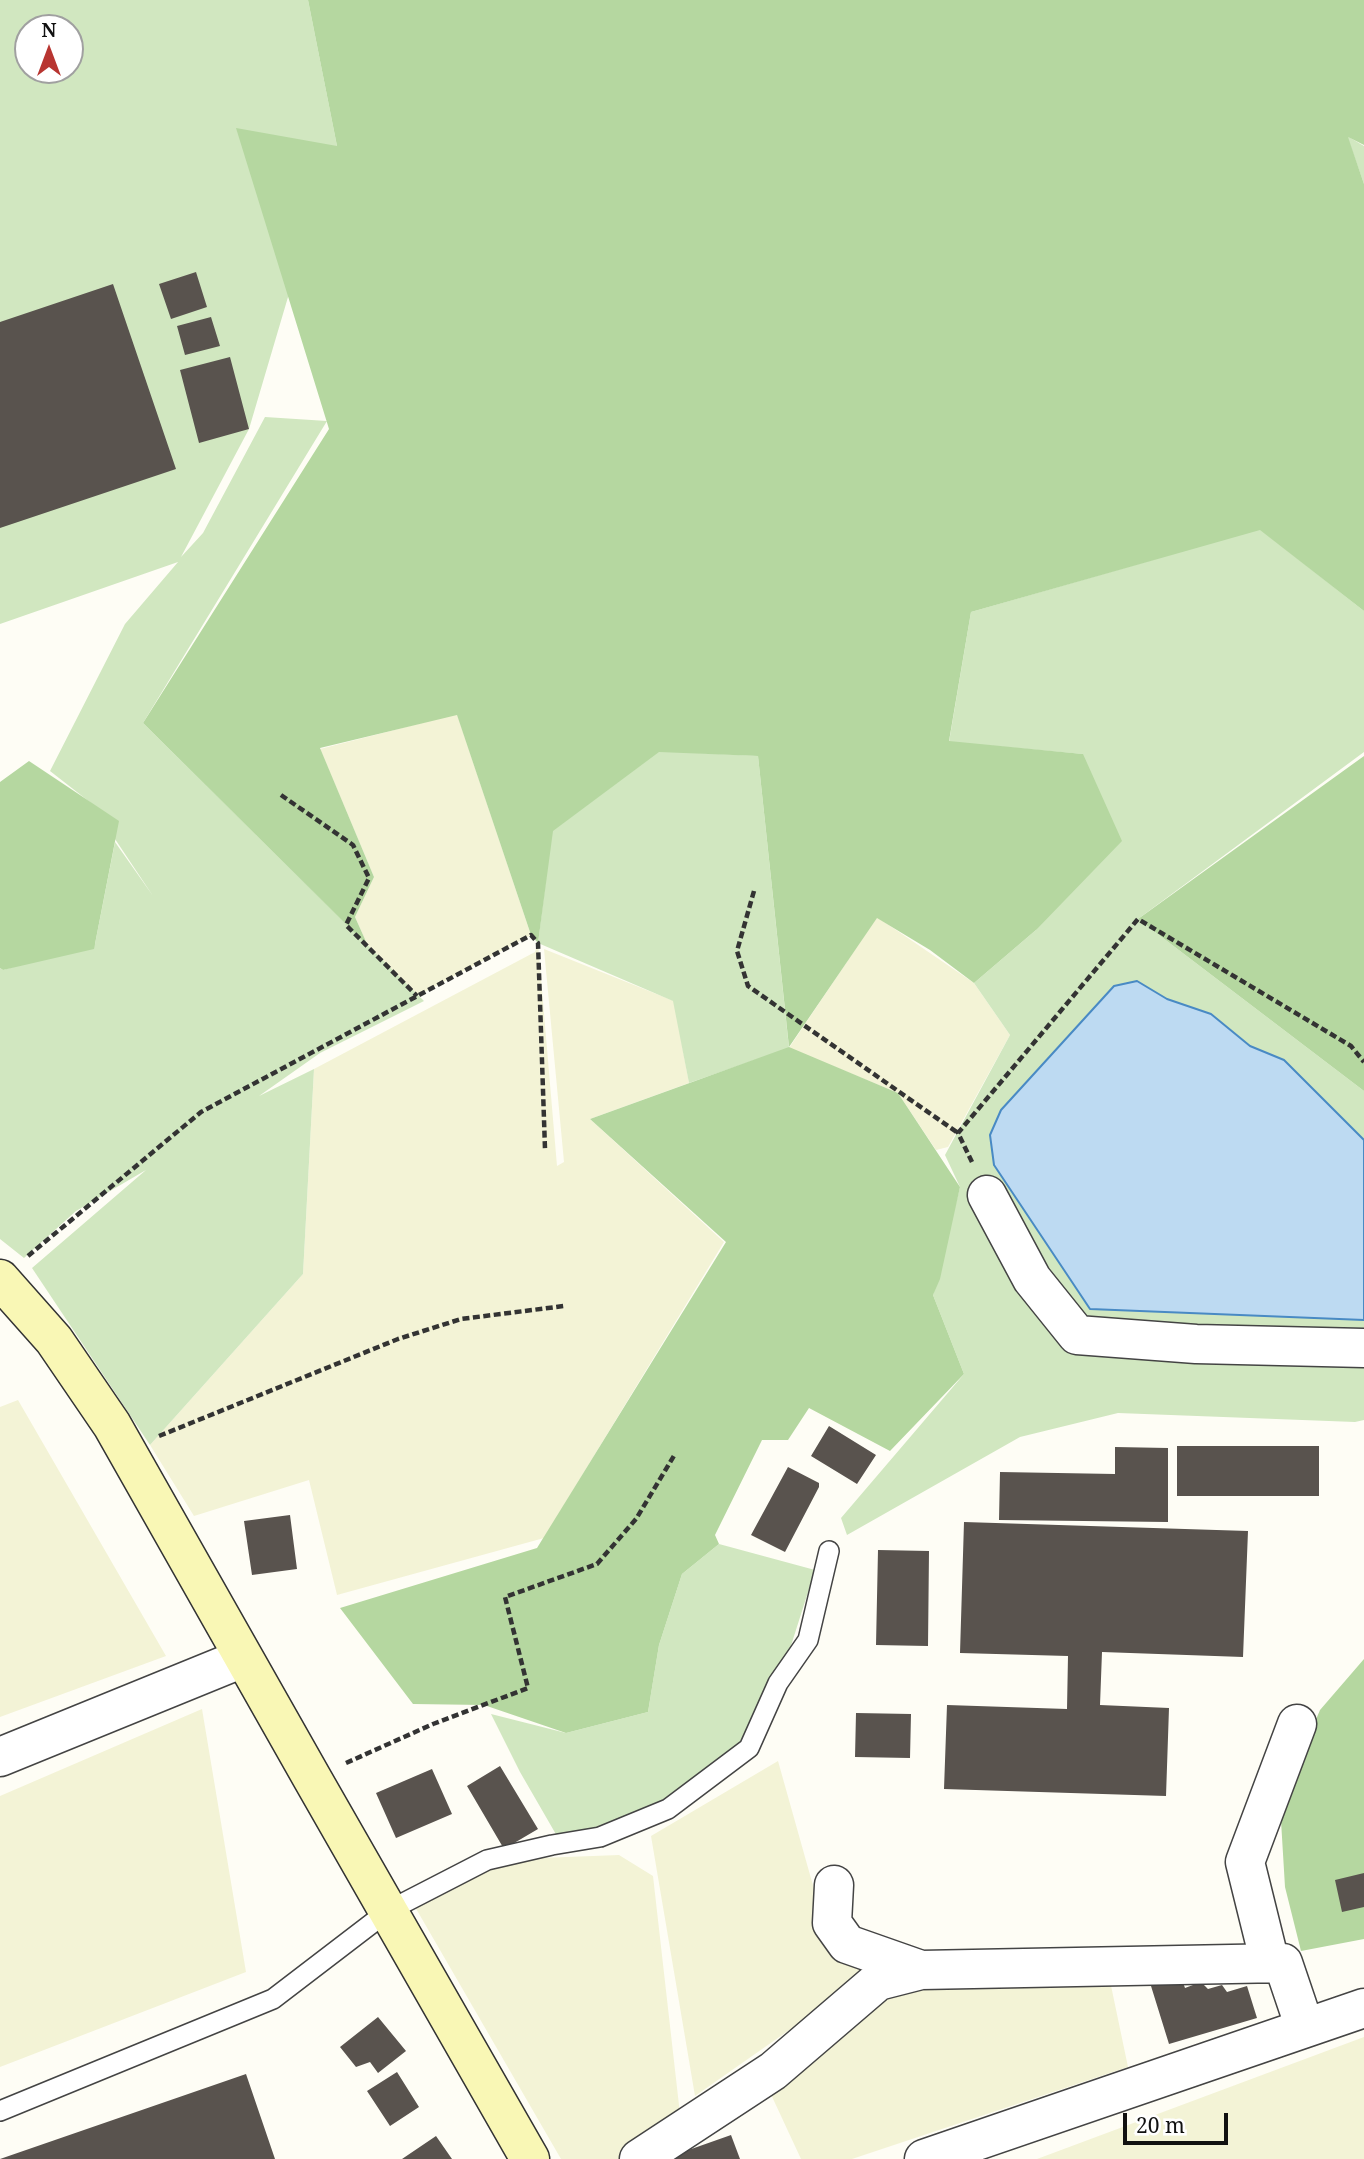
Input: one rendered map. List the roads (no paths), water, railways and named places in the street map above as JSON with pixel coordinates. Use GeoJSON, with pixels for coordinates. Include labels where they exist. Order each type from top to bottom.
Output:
{"type":"FeatureCollection","features":[{"type":"Feature","properties":{"kind":"street"},"geometry":{"type":"LineString","coordinates":[[987,1195],[1032,1279],[1077,1335],[1196,1344],[1364,1348]]}},
{"type":"Feature","properties":{"kind":"street"},"geometry":{"type":"LineString","coordinates":[[11,1270],[112,1425],[530,2159]]}},
{"type":"Feature","properties":{"kind":"street"},"geometry":{"type":"LineString","coordinates":[[0,1757],[243,1657]]}},
{"type":"Feature","properties":{"kind":"street"},"geometry":{"type":"LineString","coordinates":[[1270,1963],[1245,1862],[1297,1724]]}},
{"type":"Feature","properties":{"kind":"street"},"geometry":{"type":"LineString","coordinates":[[834,1885],[832,1923],[847,1944],[921,1970]]}},
{"type":"Feature","properties":{"kind":"street"},"geometry":{"type":"LineString","coordinates":[[639,2159],[773,2071],[878,1981],[921,1970],[1283,1963],[1306,2028]]}},
{"type":"Feature","properties":{"kind":"street"},"geometry":{"type":"LineString","coordinates":[[924,2159],[1364,2008]]}},
{"type":"Feature","properties":{"kind":"lane"},"geometry":{"type":"LineString","coordinates":[[0,2111],[273,1999],[388,1911],[487,1860],[600,1837],[668,1809],[749,1748],[778,1683],[808,1640],[829,1550]]}},
{"type":"Feature","properties":{"kind":"water"},"geometry":{"type":"Polygon","coordinates":[[[1137,981],[1167,999],[1211,1014],[1250,1046],[1284,1060],[1364,1140],[1364,1320],[1090,1309],[994,1165],[990,1135],[1001,1110],[1114,986],[1137,981]]]}}]}
